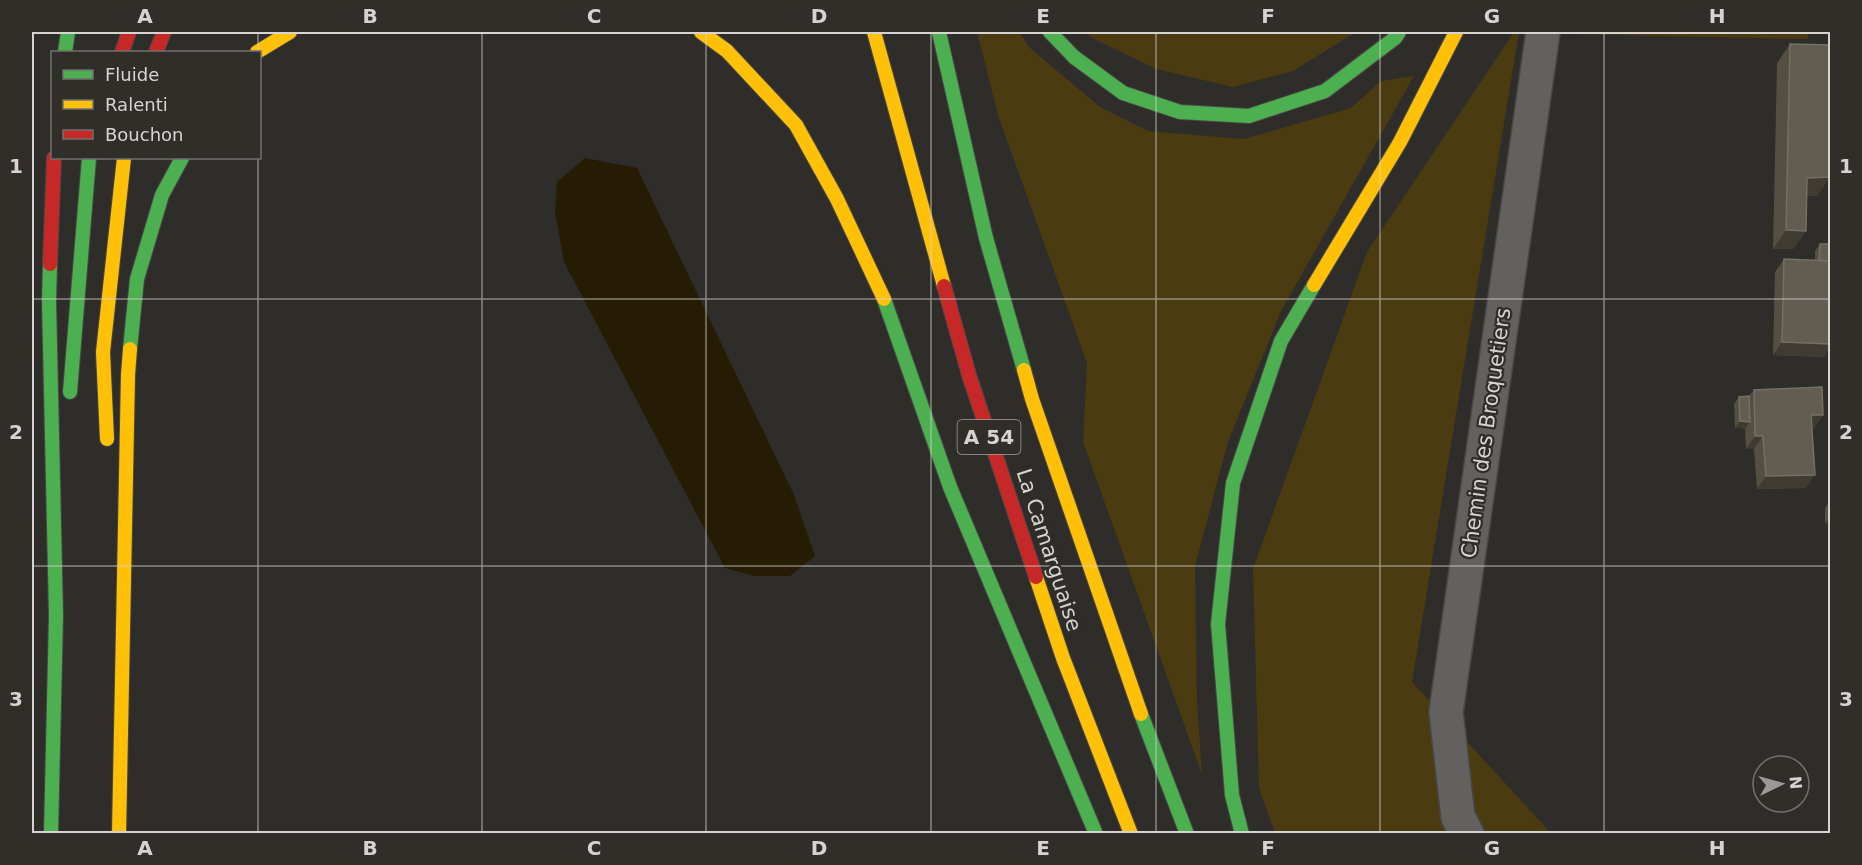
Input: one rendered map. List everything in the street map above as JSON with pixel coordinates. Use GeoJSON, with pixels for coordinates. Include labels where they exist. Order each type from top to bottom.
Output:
{"type":"FeatureCollection","features":[{"type":"Feature","properties":{"kind":"highway"},"geometry":{"type":"LineString","coordinates":[[65,51],[68,32]]}},
{"type":"Feature","properties":{"kind":"highway"},"geometry":{"type":"LineString","coordinates":[[122,51],[129,32]]}},
{"type":"Feature","properties":{"kind":"highway"},"geometry":{"type":"LineString","coordinates":[[156,51],[164,32]]}},
{"type":"Feature","properties":{"kind":"highway"},"geometry":{"type":"LineString","coordinates":[[259,51],[290,32]]}},
{"type":"Feature","properties":{"kind":"highway"},"geometry":{"type":"LineString","coordinates":[[701,32],[727,51],[796,124],[837,199],[890,313],[950,487],[1096,834]]}},
{"type":"Feature","properties":{"kind":"highway","name":"La Camarguaise"},"geometry":{"type":"LineString","coordinates":[[874,32],[969,375],[1063,658],[1131,834]]}},
{"type":"Feature","properties":{"kind":"highway","name":"La Camarguaise"},"geometry":{"type":"LineString","coordinates":[[939,32],[949,84],[987,237],[1032,399],[1137,704],[1187,834]]}},
{"type":"Feature","properties":{"kind":"highway"},"geometry":{"type":"LineString","coordinates":[[1050,32],[1074,57],[1123,93],[1179,112],[1249,116],[1325,91],[1395,38],[1399,32]]}},
{"type":"Feature","properties":{"kind":"highway"},"geometry":{"type":"LineString","coordinates":[[1242,834],[1232,795],[1218,624],[1233,483],[1281,341],[1400,142],[1456,32]]}},
{"type":"Feature","properties":{"kind":"highway"},"geometry":{"type":"LineString","coordinates":[[54,159],[49,301],[56,615]]}},
{"type":"Feature","properties":{"kind":"highway"},"geometry":{"type":"LineString","coordinates":[[69,403],[89,159]]}},
{"type":"Feature","properties":{"kind":"highway"},"geometry":{"type":"LineString","coordinates":[[107,458],[103,352],[124,159]]}},
{"type":"Feature","properties":{"kind":"highway"},"geometry":{"type":"LineString","coordinates":[[119,834],[128,375],[137,279],[162,195],[181,159]]}},
{"type":"Feature","properties":{"kind":"highway"},"geometry":{"type":"LineString","coordinates":[[51,834],[56,615],[66,450]]}},
{"type":"Feature","properties":{"kind":"highway"},"geometry":{"type":"LineString","coordinates":[[111,540],[121,786]]}},
{"type":"Feature","properties":{"kind":"street","name":"Chemin des Broquetiers"},"geometry":{"type":"LineString","coordinates":[[1467,834],[1458,817],[1446,712],[1543,32]]}},
{"type":"Feature","properties":{"kind":"shaded area"},"geometry":{"type":"Polygon","coordinates":[[[977,32],[1019,32],[1030,48],[1100,107],[1148,131],[1244,139],[1351,108],[1381,81],[1414,76],[1281,311],[1228,442],[1195,566],[1197,701],[1202,774],[1083,442],[1087,363],[998,115],[977,32]]]}},
{"type":"Feature","properties":{"kind":"shaded area"},"geometry":{"type":"Polygon","coordinates":[[[1086,32],[1356,32],[1293,71],[1233,87],[1156,69],[1092,38],[1086,32]]]}},
{"type":"Feature","properties":{"kind":"shaded area"},"geometry":{"type":"Polygon","coordinates":[[[1514,32],[1519,32],[1412,682],[1551,833],[1275,833],[1259,788],[1253,569],[1367,252],[1514,32]]]}},
{"type":"Feature","properties":{"kind":"shaded area"},"geometry":{"type":"Polygon","coordinates":[[[1570,32],[1808,32],[1808,39],[1569,34],[1570,32]]]}},
{"type":"Feature","properties":{"kind":"shaded area"},"geometry":{"type":"Polygon","coordinates":[[[585,158],[637,168],[794,495],[815,556],[790,576],[754,576],[725,568],[564,262],[555,211],[557,182],[585,158]]]}},
{"type":"Feature","properties":{"kind":"building"},"geometry":{"type":"Polygon","coordinates":[[[1790,44],[1830,45],[1830,177],[1807,178],[1806,231],[1786,230],[1790,44]]]}},
{"type":"Feature","properties":{"kind":"building"},"geometry":{"type":"Polygon","coordinates":[[[1820,244],[1830,244],[1830,261],[1819,260],[1820,244]]]}},
{"type":"Feature","properties":{"kind":"building"},"geometry":{"type":"Polygon","coordinates":[[[1784,259],[1830,261],[1830,344],[1782,342],[1784,259]]]}},
{"type":"Feature","properties":{"kind":"building"},"geometry":{"type":"Polygon","coordinates":[[[1822,387],[1823,415],[1811,415],[1815,475],[1766,476],[1763,436],[1755,436],[1754,390],[1822,387]]]}},
{"type":"Feature","properties":{"kind":"building"},"geometry":{"type":"Polygon","coordinates":[[[1749,396],[1750,422],[1740,421],[1739,397],[1749,396]]]}},
{"type":"Feature","properties":{"kind":"traffic: fast"},"geometry":{"type":"LineString","coordinates":[[65,51],[68,32]]}},
{"type":"Feature","properties":{"kind":"traffic: fast"},"geometry":{"type":"LineString","coordinates":[[939,32],[986,238],[1024,370]]}},
{"type":"Feature","properties":{"kind":"traffic: fast"},"geometry":{"type":"LineString","coordinates":[[1050,32],[1074,57],[1123,93],[1180,112],[1249,116],[1325,91],[1395,38],[1399,32]]}},
{"type":"Feature","properties":{"kind":"traffic: fast"},"geometry":{"type":"LineString","coordinates":[[70,392],[89,159]]}},
{"type":"Feature","properties":{"kind":"traffic: fast"},"geometry":{"type":"LineString","coordinates":[[130,349],[137,279],[162,195],[181,159]]}},
{"type":"Feature","properties":{"kind":"traffic: fast"},"geometry":{"type":"LineString","coordinates":[[50,264],[56,615],[51,834]]}},
{"type":"Feature","properties":{"kind":"traffic: fast"},"geometry":{"type":"LineString","coordinates":[[1242,834],[1232,795],[1218,624],[1233,483],[1281,341],[1314,285]]}},
{"type":"Feature","properties":{"kind":"traffic: fast"},"geometry":{"type":"LineString","coordinates":[[884,299],[950,487],[1096,834]]}},
{"type":"Feature","properties":{"kind":"traffic: fast"},"geometry":{"type":"LineString","coordinates":[[1141,714],[1187,834]]}},
{"type":"Feature","properties":{"kind":"traffic: slow"},"geometry":{"type":"LineString","coordinates":[[259,51],[290,32]]}},
{"type":"Feature","properties":{"kind":"traffic: slow"},"geometry":{"type":"LineString","coordinates":[[701,32],[727,51],[796,125],[837,199],[884,299]]}},
{"type":"Feature","properties":{"kind":"traffic: slow"},"geometry":{"type":"LineString","coordinates":[[874,32],[944,286]]}},
{"type":"Feature","properties":{"kind":"traffic: slow"},"geometry":{"type":"LineString","coordinates":[[1314,285],[1400,142],[1456,32]]}},
{"type":"Feature","properties":{"kind":"traffic: slow"},"geometry":{"type":"LineString","coordinates":[[107,439],[103,352],[124,159]]}},
{"type":"Feature","properties":{"kind":"traffic: slow"},"geometry":{"type":"LineString","coordinates":[[119,834],[130,349]]}},
{"type":"Feature","properties":{"kind":"traffic: slow"},"geometry":{"type":"LineString","coordinates":[[1024,370],[1141,714]]}},
{"type":"Feature","properties":{"kind":"traffic: slow"},"geometry":{"type":"LineString","coordinates":[[1036,577],[1063,658],[1131,834]]}},
{"type":"Feature","properties":{"kind":"traffic: jam"},"geometry":{"type":"LineString","coordinates":[[122,51],[129,32]]}},
{"type":"Feature","properties":{"kind":"traffic: jam"},"geometry":{"type":"LineString","coordinates":[[156,51],[164,32]]}},
{"type":"Feature","properties":{"kind":"traffic: jam"},"geometry":{"type":"LineString","coordinates":[[50,264],[54,159]]}},
{"type":"Feature","properties":{"kind":"traffic: jam"},"geometry":{"type":"LineString","coordinates":[[944,286],[969,375],[1036,577]]}}]}
